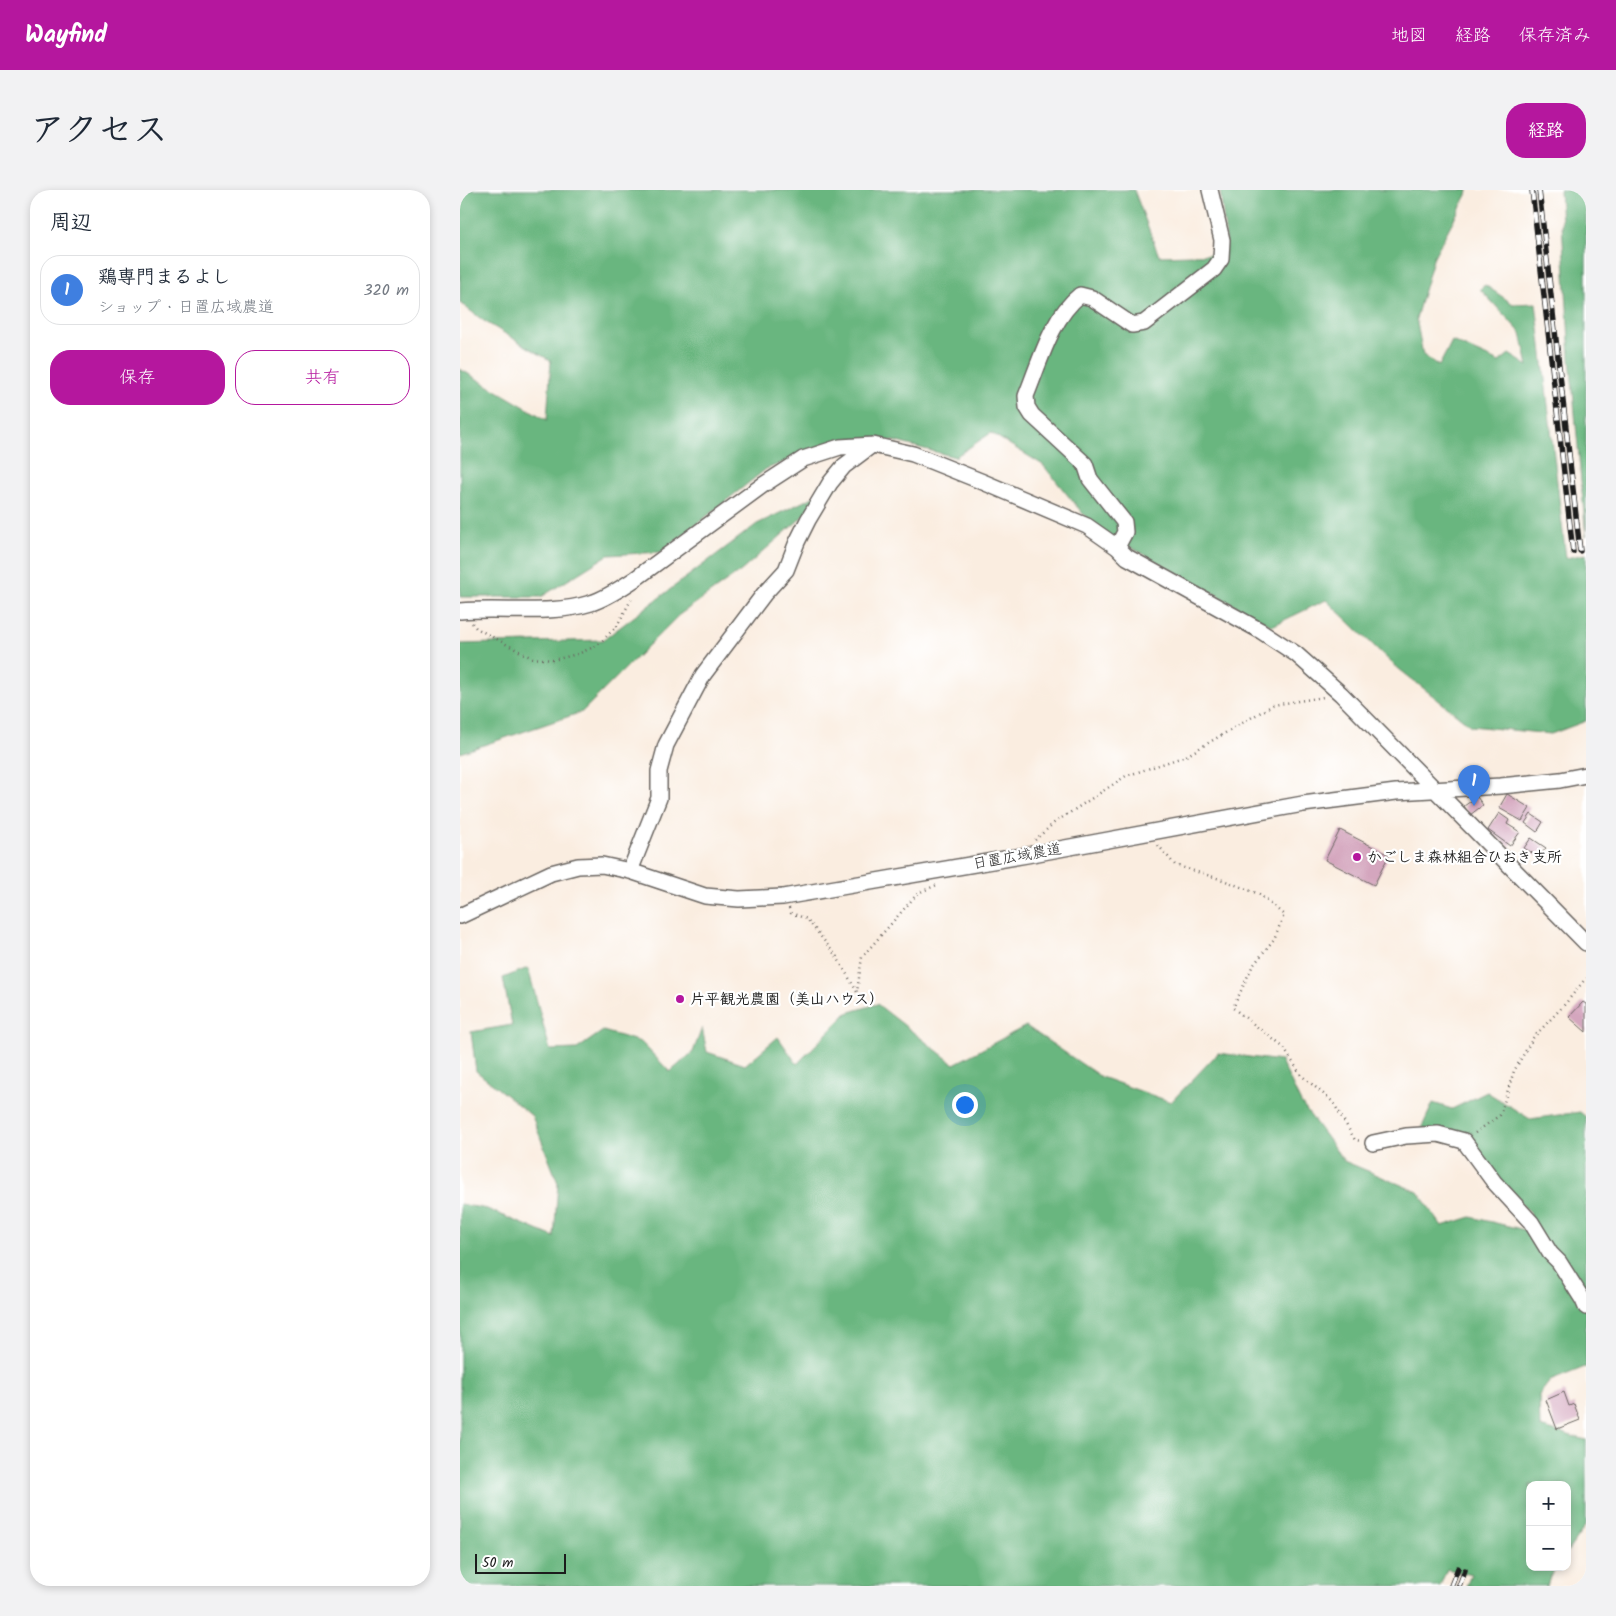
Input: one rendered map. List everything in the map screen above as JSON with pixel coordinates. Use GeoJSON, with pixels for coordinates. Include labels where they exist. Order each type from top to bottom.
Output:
{"type":"FeatureCollection","features":[{"type":"Feature","properties":{"kind":"street"},"geometry":{"type":"LineString","coordinates":[[1117,547],[1125,532],[1124,522],[1090,479],[1085,464],[1032,415],[1027,407],[1026,396],[1058,320],[1070,303],[1080,295],[1092,298],[1132,325],[1144,323],[1214,269],[1221,259],[1222,240],[1210,190]]}},
{"type":"Feature","properties":{"kind":"street"},"geometry":{"type":"LineString","coordinates":[[630,871],[659,798],[659,771],[666,746],[703,675],[764,594],[786,570],[808,520],[830,483],[844,466],[873,445]]}},
{"type":"Feature","properties":{"kind":"street"},"geometry":{"type":"LineString","coordinates":[[463,610],[546,610],[592,603],[636,579],[763,485],[802,459],[840,447],[873,445],[913,454],[1087,526],[1117,547],[1127,557],[1261,631],[1296,654],[1341,694],[1586,943]]}},
{"type":"Feature","properties":{"kind":"street","name":"日置広域農道"},"geometry":{"type":"LineString","coordinates":[[460,916],[551,873],[578,866],[602,866],[630,871],[705,896],[739,899],[782,896],[1027,855],[1303,804],[1396,792],[1500,786],[1560,780],[1586,775]]}},
{"type":"Feature","properties":{"kind":"street"},"geometry":{"type":"LineString","coordinates":[[1373,1143],[1406,1136],[1438,1134],[1464,1141],[1494,1182],[1531,1222],[1550,1253],[1564,1270],[1586,1307]]}},
{"type":"Feature","properties":{"kind":"path"},"geometry":{"type":"LineString","coordinates":[[463,610],[476,628],[532,658],[553,660],[578,654],[598,644],[617,626],[634,592],[636,579]]}},
{"type":"Feature","properties":{"kind":"path"},"geometry":{"type":"LineString","coordinates":[[1027,855],[1034,840],[1054,823],[1126,776],[1186,756],[1273,705],[1341,694]]}},
{"type":"Feature","properties":{"kind":"path"},"geometry":{"type":"LineString","coordinates":[[1148,833],[1176,865],[1259,894],[1284,915],[1274,939],[1252,967],[1233,1008],[1283,1047],[1301,1075],[1333,1102],[1355,1140],[1373,1143]]}},
{"type":"Feature","properties":{"kind":"path"},"geometry":{"type":"LineString","coordinates":[[782,896],[791,912],[807,919],[838,957],[857,992],[862,957],[918,894],[942,883]]}},
{"type":"Feature","properties":{"kind":"path"},"geometry":{"type":"LineString","coordinates":[[1464,1141],[1500,1115],[1514,1071],[1533,1038],[1566,1003],[1586,978]]}},
{"type":"Feature","properties":{"kind":"green space"},"geometry":{"type":"Polygon","coordinates":[[[460,190],[1134,190],[1159,256],[1222,254],[1226,239],[1220,190],[1468,190],[1434,256],[1416,318],[1423,355],[1439,366],[1452,341],[1499,362],[1509,354],[1528,366],[1521,333],[1480,289],[1485,285],[1513,304],[1536,303],[1566,558],[1586,554],[1586,721],[1551,734],[1471,726],[1394,665],[1326,600],[1272,626],[1093,526],[1043,465],[991,433],[955,457],[893,441],[863,439],[835,443],[766,469],[662,552],[608,555],[541,597],[460,597],[460,369],[547,420],[551,361],[484,321],[460,303],[460,190]]]}},
{"type":"Feature","properties":{"kind":"green space"},"geometry":{"type":"Polygon","coordinates":[[[1560,190],[1586,190],[1586,536],[1570,358],[1560,190]]]}},
{"type":"Feature","properties":{"kind":"green space"},"geometry":{"type":"Polygon","coordinates":[[[840,484],[741,571],[679,615],[582,712],[460,753],[460,644],[603,640],[757,524],[840,484]]]}},
{"type":"Feature","properties":{"kind":"green space"},"geometry":{"type":"Polygon","coordinates":[[[528,968],[550,1050],[577,1049],[603,1031],[641,1042],[670,1072],[693,1052],[702,1028],[707,1052],[745,1065],[778,1037],[797,1064],[847,1013],[877,1004],[954,1064],[1026,1026],[1101,1077],[1171,1102],[1218,1053],[1281,1061],[1301,1103],[1344,1161],[1418,1192],[1442,1226],[1471,1217],[1525,1230],[1531,1214],[1464,1146],[1422,1127],[1433,1103],[1452,1109],[1487,1092],[1530,1119],[1580,1112],[1586,1117],[1586,1368],[1550,1381],[1539,1395],[1540,1427],[1586,1440],[1586,1525],[1571,1546],[1571,1481],[1526,1481],[1526,1571],[1554,1571],[1547,1586],[1466,1586],[1471,1575],[1447,1569],[1440,1586],[460,1586],[460,1204],[487,1209],[554,1237],[558,1183],[532,1116],[476,1071],[471,1032],[512,1025],[503,978],[528,968]]]}},
{"type":"Feature","properties":{"kind":"building"},"geometry":{"type":"Polygon","coordinates":[[[1507,794],[1530,808],[1522,821],[1499,808],[1507,794]]]}},
{"type":"Feature","properties":{"kind":"building"},"geometry":{"type":"Polygon","coordinates":[[[1477,797],[1483,805],[1470,815],[1464,806],[1477,797]]]}},
{"type":"Feature","properties":{"kind":"building"},"geometry":{"type":"Polygon","coordinates":[[[1499,813],[1509,820],[1507,824],[1520,832],[1510,846],[1488,830],[1499,813]]]}},
{"type":"Feature","properties":{"kind":"building"},"geometry":{"type":"Polygon","coordinates":[[[1531,814],[1543,822],[1537,832],[1525,823],[1531,814]]]}},
{"type":"Feature","properties":{"kind":"building","name":"かごしま森林組合ひおき支所"},"geometry":{"type":"Polygon","coordinates":[[[1340,830],[1389,855],[1374,885],[1325,860],[1340,830]]]}},
{"type":"Feature","properties":{"kind":"building"},"geometry":{"type":"Polygon","coordinates":[[[1531,838],[1546,848],[1539,857],[1524,848],[1531,838]]]}},
{"type":"Feature","properties":{"kind":"building"},"geometry":{"type":"Polygon","coordinates":[[[1583,1002],[1586,1004],[1586,1032],[1569,1017],[1583,1002]]]}},
{"type":"Feature","properties":{"kind":"building"},"geometry":{"type":"Polygon","coordinates":[[[1564,1392],[1569,1406],[1574,1404],[1580,1420],[1557,1429],[1546,1400],[1564,1392]]]}},
{"type":"Feature","properties":{"kind":"railway"},"geometry":{"type":"LineString","coordinates":[[1532,190],[1573,552]]}},
{"type":"Feature","properties":{"kind":"railway"},"geometry":{"type":"LineString","coordinates":[[1539,190],[1580,551]]}},
{"type":"Feature","properties":{"kind":"railway"},"geometry":{"type":"LineString","coordinates":[[1451,1586],[1458,1568]]}},
{"type":"Feature","properties":{"kind":"railway"},"geometry":{"type":"LineString","coordinates":[[1459,1586],[1465,1570]]}},
{"type":"Feature","properties":{"kind":"place","name":"鶏専門まるよし"},"geometry":{"type":"Point","coordinates":[1474,806]}},
{"type":"Feature","properties":{"kind":"place","name":"かごしま森林組合ひおき支所"},"geometry":{"type":"Point","coordinates":[1357,857]}},
{"type":"Feature","properties":{"kind":"place","name":"片平観光農園（美山ハウス）"},"geometry":{"type":"Point","coordinates":[680,999]}}]}
